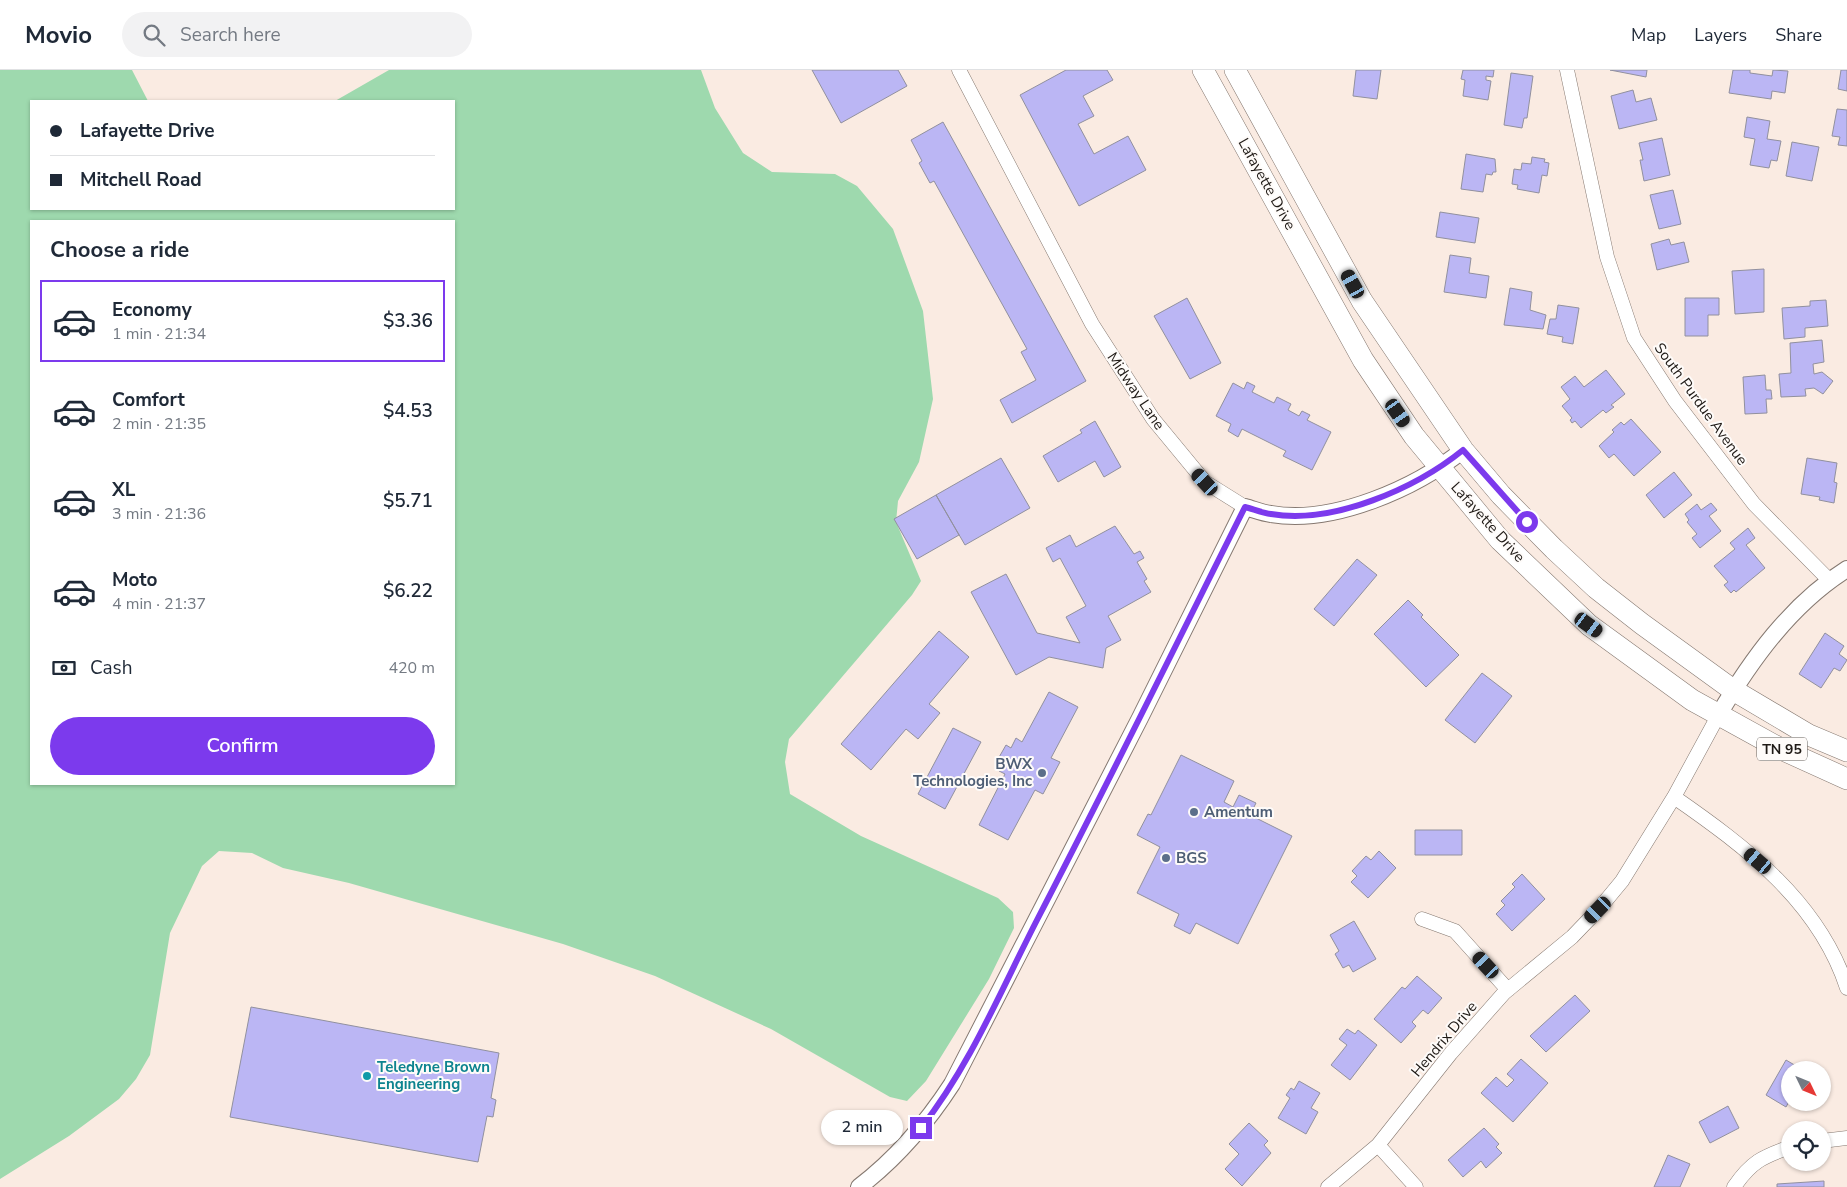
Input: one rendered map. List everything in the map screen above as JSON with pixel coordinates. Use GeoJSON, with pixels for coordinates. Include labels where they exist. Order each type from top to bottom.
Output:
{"type":"FeatureCollection","features":[{"type":"Feature","properties":{"kind":"main road","name":"Lafayette Drive"},"geometry":{"type":"LineString","coordinates":[[1203,70],[1363,360],[1414,436],[1500,540],[1589,625],[1718,716],[1781,749],[1847,779]]}},
{"type":"Feature","properties":{"kind":"main road","name":"Lafayette Drive"},"geometry":{"type":"LineString","coordinates":[[1235,70],[1362,301],[1463,450],[1501,495],[1554,549],[1596,588],[1734,690],[1809,735],[1847,751]]}},
{"type":"Feature","properties":{"kind":"street","name":"Midway Lane"},"geometry":{"type":"LineString","coordinates":[[959,70],[1092,324],[1153,419],[1205,482],[1245,507],[1270,514],[1288,516],[1334,512],[1385,495],[1440,468],[1463,450]]}},
{"type":"Feature","properties":{"kind":"street","name":"South Purdue Avenue"},"geometry":{"type":"LineString","coordinates":[[1567,70],[1607,257],[1634,338],[1675,401],[1754,504],[1829,580]]}},
{"type":"Feature","properties":{"kind":"street"},"geometry":{"type":"LineString","coordinates":[[859,1187],[881,1170],[904,1148],[931,1116],[952,1084],[1136,727],[1245,507]]}},
{"type":"Feature","properties":{"kind":"street"},"geometry":{"type":"LineString","coordinates":[[1718,716],[1776,630],[1829,580],[1847,570]]}},
{"type":"Feature","properties":{"kind":"street","name":"Hendrix Drive"},"geometry":{"type":"LineString","coordinates":[[1328,1187],[1378,1145],[1451,1053],[1508,990],[1572,937],[1598,910],[1622,881],[1674,797],[1718,716]]}},
{"type":"Feature","properties":{"kind":"street"},"geometry":{"type":"LineString","coordinates":[[1674,797],[1724,832],[1769,871],[1808,912],[1828,941],[1847,988]]}},
{"type":"Feature","properties":{"kind":"street"},"geometry":{"type":"LineString","coordinates":[[1422,919],[1455,931],[1508,990]]}},
{"type":"Feature","properties":{"kind":"street"},"geometry":{"type":"LineString","coordinates":[[1831,1140],[1847,1138]]}},
{"type":"Feature","properties":{"kind":"street"},"geometry":{"type":"LineString","coordinates":[[1378,1145],[1416,1187]]}},
{"type":"Feature","properties":{"kind":"street"},"geometry":{"type":"LineString","coordinates":[[1734,1187],[1750,1165],[1763,1156],[1781,1150]]}},
{"type":"Feature","properties":{"kind":"green space"},"geometry":{"type":"Polygon","coordinates":[[[0,70],[132,70],[147,100],[30,100],[30,210],[455,210],[455,100],[337,100],[389,70],[701,70],[715,108],[743,153],[772,172],[835,174],[857,186],[893,229],[923,311],[933,399],[919,462],[898,501],[896,522],[921,581],[912,595],[789,739],[785,762],[790,794],[861,836],[998,898],[1013,912],[1014,928],[989,979],[926,1081],[907,1101],[890,1097],[771,1029],[655,976],[563,944],[349,883],[283,868],[252,853],[219,851],[202,866],[170,933],[150,1055],[136,1079],[119,1099],[69,1136],[0,1179],[0,70]]]}},
{"type":"Feature","properties":{"kind":"building"},"geometry":{"type":"Polygon","coordinates":[[[812,70],[898,70],[907,86],[841,123],[812,70]]]}},
{"type":"Feature","properties":{"kind":"building"},"geometry":{"type":"Polygon","coordinates":[[[1066,70],[1107,70],[1113,80],[1083,96],[1094,116],[1078,124],[1094,154],[1128,136],[1146,170],[1079,206],[1020,95],[1066,70]]]}},
{"type":"Feature","properties":{"kind":"building"},"geometry":{"type":"Polygon","coordinates":[[[1356,70],[1381,70],[1377,99],[1353,96],[1356,70]]]}},
{"type":"Feature","properties":{"kind":"building"},"geometry":{"type":"Polygon","coordinates":[[[1463,70],[1494,70],[1493,77],[1486,76],[1486,80],[1491,81],[1488,100],[1463,96],[1465,80],[1461,79],[1463,70]]]}},
{"type":"Feature","properties":{"kind":"building"},"geometry":{"type":"Polygon","coordinates":[[[1610,70],[1647,70],[1646,77],[1610,70]]]}},
{"type":"Feature","properties":{"kind":"building"},"geometry":{"type":"Polygon","coordinates":[[[1733,70],[1750,70],[1750,73],[1772,76],[1773,70],[1788,71],[1785,93],[1772,91],[1771,99],[1729,93],[1733,70]]]}},
{"type":"Feature","properties":{"kind":"building"},"geometry":{"type":"Polygon","coordinates":[[[1841,70],[1847,70],[1847,91],[1838,89],[1841,70]]]}},
{"type":"Feature","properties":{"kind":"building"},"geometry":{"type":"Polygon","coordinates":[[[1511,73],[1533,76],[1527,118],[1524,118],[1522,128],[1504,125],[1511,73]]]}},
{"type":"Feature","properties":{"kind":"building"},"geometry":{"type":"Polygon","coordinates":[[[1633,90],[1636,102],[1651,98],[1657,120],[1619,129],[1611,96],[1633,90]]]}},
{"type":"Feature","properties":{"kind":"building"},"geometry":{"type":"Polygon","coordinates":[[[1837,109],[1847,110],[1847,146],[1838,145],[1840,137],[1832,136],[1837,109]]]}},
{"type":"Feature","properties":{"kind":"building"},"geometry":{"type":"Polygon","coordinates":[[[1747,117],[1770,121],[1767,139],[1781,141],[1777,161],[1771,160],[1769,168],[1750,165],[1755,139],[1744,137],[1747,117]]]}},
{"type":"Feature","properties":{"kind":"building"},"geometry":{"type":"Polygon","coordinates":[[[943,122],[1086,381],[1012,423],[1000,400],[1036,380],[1021,352],[1027,349],[934,181],[930,183],[919,163],[922,161],[911,140],[943,122]]]}},
{"type":"Feature","properties":{"kind":"building"},"geometry":{"type":"Polygon","coordinates":[[[1662,138],[1670,175],[1644,181],[1640,160],[1643,160],[1639,143],[1662,138]]]}},
{"type":"Feature","properties":{"kind":"building"},"geometry":{"type":"Polygon","coordinates":[[[1792,142],[1819,147],[1812,181],[1786,176],[1792,142]]]}},
{"type":"Feature","properties":{"kind":"building"},"geometry":{"type":"Polygon","coordinates":[[[1466,154],[1495,159],[1496,172],[1493,172],[1492,175],[1486,174],[1483,192],[1461,189],[1466,154]]]}},
{"type":"Feature","properties":{"kind":"building"},"geometry":{"type":"Polygon","coordinates":[[[1532,157],[1545,159],[1544,162],[1549,163],[1547,176],[1542,175],[1539,193],[1517,189],[1518,185],[1512,184],[1514,169],[1521,170],[1522,163],[1531,164],[1532,157]]]}},
{"type":"Feature","properties":{"kind":"building"},"geometry":{"type":"Polygon","coordinates":[[[1673,190],[1681,224],[1659,229],[1650,195],[1673,190]]]}},
{"type":"Feature","properties":{"kind":"building"},"geometry":{"type":"Polygon","coordinates":[[[1440,212],[1479,218],[1475,243],[1436,237],[1440,212]]]}},
{"type":"Feature","properties":{"kind":"building"},"geometry":{"type":"Polygon","coordinates":[[[1669,239],[1671,245],[1684,242],[1689,262],[1657,270],[1651,244],[1669,239]]]}},
{"type":"Feature","properties":{"kind":"building"},"geometry":{"type":"Polygon","coordinates":[[[1450,255],[1471,258],[1469,273],[1489,276],[1486,298],[1444,292],[1450,255]]]}},
{"type":"Feature","properties":{"kind":"building"},"geometry":{"type":"Polygon","coordinates":[[[1764,269],[1764,312],[1735,314],[1732,271],[1764,269]]]}},
{"type":"Feature","properties":{"kind":"building"},"geometry":{"type":"Polygon","coordinates":[[[1510,288],[1532,292],[1530,310],[1546,315],[1543,329],[1504,325],[1510,288]]]}},
{"type":"Feature","properties":{"kind":"building"},"geometry":{"type":"Polygon","coordinates":[[[1187,298],[1221,363],[1190,379],[1154,316],[1187,298]]]}},
{"type":"Feature","properties":{"kind":"building"},"geometry":{"type":"Polygon","coordinates":[[[1685,298],[1719,298],[1719,315],[1708,315],[1708,336],[1685,336],[1685,298]]]}},
{"type":"Feature","properties":{"kind":"building"},"geometry":{"type":"Polygon","coordinates":[[[1826,300],[1828,326],[1805,328],[1805,337],[1784,339],[1782,308],[1810,306],[1810,301],[1826,300]]]}},
{"type":"Feature","properties":{"kind":"building"},"geometry":{"type":"Polygon","coordinates":[[[1558,305],[1579,308],[1573,344],[1562,342],[1563,337],[1547,334],[1550,319],[1556,319],[1558,305]]]}},
{"type":"Feature","properties":{"kind":"building"},"geometry":{"type":"Polygon","coordinates":[[[1822,340],[1824,362],[1813,364],[1814,374],[1822,372],[1833,381],[1823,394],[1814,388],[1805,389],[1806,396],[1781,397],[1779,374],[1791,373],[1790,343],[1822,340]]]}},
{"type":"Feature","properties":{"kind":"building"},"geometry":{"type":"Polygon","coordinates":[[[1606,370],[1625,394],[1611,405],[1614,407],[1606,413],[1603,410],[1581,428],[1575,421],[1572,423],[1570,420],[1572,418],[1562,406],[1570,399],[1561,387],[1575,376],[1584,387],[1606,370]]]}},
{"type":"Feature","properties":{"kind":"building"},"geometry":{"type":"Polygon","coordinates":[[[1765,375],[1766,390],[1771,390],[1772,399],[1766,399],[1767,413],[1745,414],[1743,377],[1765,375]]]}},
{"type":"Feature","properties":{"kind":"building"},"geometry":{"type":"Polygon","coordinates":[[[1247,382],[1255,386],[1252,392],[1274,403],[1277,397],[1291,404],[1288,410],[1299,416],[1302,411],[1310,415],[1307,420],[1331,432],[1312,470],[1283,456],[1286,451],[1242,429],[1238,437],[1228,431],[1231,424],[1216,416],[1233,383],[1244,389],[1247,382]]]}},
{"type":"Feature","properties":{"kind":"building"},"geometry":{"type":"Polygon","coordinates":[[[1631,419],[1661,452],[1634,476],[1614,454],[1609,458],[1599,446],[1614,432],[1612,430],[1621,422],[1624,425],[1631,419]]]}},
{"type":"Feature","properties":{"kind":"building"},"geometry":{"type":"Polygon","coordinates":[[[1095,421],[1121,467],[1104,477],[1095,461],[1058,482],[1043,456],[1082,433],[1080,430],[1095,421]]]}},
{"type":"Feature","properties":{"kind":"building"},"geometry":{"type":"Polygon","coordinates":[[[1001,458],[1030,508],[965,545],[936,495],[1001,458]]]}},
{"type":"Feature","properties":{"kind":"building"},"geometry":{"type":"Polygon","coordinates":[[[1807,458],[1837,463],[1834,482],[1837,483],[1834,503],[1819,500],[1820,497],[1801,494],[1807,458]]]}},
{"type":"Feature","properties":{"kind":"building"},"geometry":{"type":"Polygon","coordinates":[[[1674,472],[1692,495],[1664,518],[1646,495],[1674,472]]]}},
{"type":"Feature","properties":{"kind":"building"},"geometry":{"type":"Polygon","coordinates":[[[936,495],[959,535],[917,559],[894,519],[936,495]]]}},
{"type":"Feature","properties":{"kind":"building"},"geometry":{"type":"Polygon","coordinates":[[[1711,503],[1717,510],[1709,516],[1721,531],[1700,548],[1692,538],[1697,534],[1687,522],[1689,520],[1685,514],[1697,504],[1701,510],[1711,503]]]}},
{"type":"Feature","properties":{"kind":"building"},"geometry":{"type":"Polygon","coordinates":[[[1115,526],[1134,554],[1140,551],[1144,558],[1137,562],[1147,579],[1144,581],[1151,592],[1108,616],[1121,640],[1106,648],[1103,668],[1049,657],[1016,675],[971,592],[1006,574],[1037,633],[1080,643],[1066,617],[1086,606],[1060,558],[1053,562],[1046,548],[1070,535],[1076,547],[1115,526]]]}},
{"type":"Feature","properties":{"kind":"building"},"geometry":{"type":"Polygon","coordinates":[[[1748,528],[1755,538],[1746,545],[1765,568],[1736,592],[1734,590],[1731,593],[1724,585],[1728,582],[1714,566],[1735,549],[1730,543],[1748,528]]]}},
{"type":"Feature","properties":{"kind":"building"},"geometry":{"type":"Polygon","coordinates":[[[1357,559],[1377,575],[1334,626],[1314,609],[1357,559]]]}},
{"type":"Feature","properties":{"kind":"building"},"geometry":{"type":"Polygon","coordinates":[[[1408,600],[1423,615],[1421,617],[1459,655],[1426,687],[1374,634],[1408,600]]]}},
{"type":"Feature","properties":{"kind":"building"},"geometry":{"type":"Polygon","coordinates":[[[939,631],[969,657],[929,704],[940,713],[918,739],[906,729],[871,770],[841,744],[939,631]]]}},
{"type":"Feature","properties":{"kind":"building"},"geometry":{"type":"Polygon","coordinates":[[[1825,633],[1844,646],[1839,654],[1847,660],[1840,671],[1834,668],[1821,688],[1799,674],[1825,633]]]}},
{"type":"Feature","properties":{"kind":"building"},"geometry":{"type":"Polygon","coordinates":[[[1482,673],[1512,696],[1475,743],[1445,720],[1482,673]]]}},
{"type":"Feature","properties":{"kind":"building"},"geometry":{"type":"Polygon","coordinates":[[[1049,692],[1078,707],[1051,758],[1060,762],[1043,794],[1035,790],[1008,840],[979,825],[1005,774],[999,771],[1003,762],[998,759],[1006,745],[1011,748],[1016,738],[1022,742],[1049,692]]]}},
{"type":"Feature","properties":{"kind":"building"},"geometry":{"type":"Polygon","coordinates":[[[953,728],[981,742],[945,809],[918,794],[953,728]]]}},
{"type":"Feature","properties":{"kind":"building"},"geometry":{"type":"Polygon","coordinates":[[[1181,755],[1234,781],[1224,802],[1233,807],[1239,795],[1256,803],[1250,815],[1292,836],[1238,944],[1196,923],[1190,934],[1174,926],[1179,914],[1137,893],[1160,847],[1137,835],[1148,814],[1151,815],[1181,755]]]}},
{"type":"Feature","properties":{"kind":"building"},"geometry":{"type":"Polygon","coordinates":[[[1415,830],[1462,830],[1462,855],[1415,855],[1415,830]]]}},
{"type":"Feature","properties":{"kind":"building"},"geometry":{"type":"Polygon","coordinates":[[[1379,851],[1396,868],[1368,898],[1351,882],[1357,876],[1352,871],[1366,856],[1371,860],[1379,851]]]}},
{"type":"Feature","properties":{"kind":"building"},"geometry":{"type":"Polygon","coordinates":[[[1522,874],[1545,899],[1512,931],[1496,914],[1505,905],[1501,901],[1515,887],[1512,884],[1522,874]]]}},
{"type":"Feature","properties":{"kind":"building"},"geometry":{"type":"Polygon","coordinates":[[[1354,921],[1376,959],[1353,972],[1349,965],[1343,968],[1335,954],[1339,951],[1330,935],[1354,921]]]}},
{"type":"Feature","properties":{"kind":"building"},"geometry":{"type":"Polygon","coordinates":[[[1417,976],[1442,998],[1428,1014],[1423,1010],[1412,1022],[1416,1026],[1401,1043],[1374,1019],[1402,987],[1405,989],[1417,976]]]}},
{"type":"Feature","properties":{"kind":"building"},"geometry":{"type":"Polygon","coordinates":[[[1575,995],[1590,1011],[1546,1052],[1530,1036],[1575,995]]]}},
{"type":"Feature","properties":{"kind":"building","name":"Teledyne Brown Engineering"},"geometry":{"type":"Polygon","coordinates":[[[251,1007],[499,1053],[491,1098],[496,1100],[493,1117],[487,1116],[478,1162],[230,1117],[251,1007]]]}},
{"type":"Feature","properties":{"kind":"building"},"geometry":{"type":"Polygon","coordinates":[[[1347,1029],[1355,1034],[1358,1030],[1377,1045],[1350,1080],[1331,1065],[1347,1045],[1339,1039],[1347,1029]]]}},
{"type":"Feature","properties":{"kind":"building"},"geometry":{"type":"Polygon","coordinates":[[[1521,1059],[1548,1083],[1513,1122],[1481,1093],[1496,1077],[1507,1087],[1514,1080],[1507,1074],[1521,1059]]]}},
{"type":"Feature","properties":{"kind":"building"},"geometry":{"type":"Polygon","coordinates":[[[1781,1069],[1781,1104],[1766,1095],[1781,1069]]]}},
{"type":"Feature","properties":{"kind":"building"},"geometry":{"type":"Polygon","coordinates":[[[1299,1081],[1320,1093],[1311,1108],[1318,1112],[1306,1134],[1278,1118],[1290,1098],[1286,1095],[1291,1088],[1294,1090],[1299,1081]]]}},
{"type":"Feature","properties":{"kind":"building"},"geometry":{"type":"Polygon","coordinates":[[[1728,1106],[1739,1128],[1710,1143],[1699,1122],[1728,1106]]]}},
{"type":"Feature","properties":{"kind":"building"},"geometry":{"type":"Polygon","coordinates":[[[1249,1123],[1268,1141],[1264,1145],[1271,1153],[1242,1186],[1225,1169],[1239,1154],[1229,1144],[1249,1123]]]}},
{"type":"Feature","properties":{"kind":"building"},"geometry":{"type":"Polygon","coordinates":[[[1484,1128],[1499,1144],[1496,1147],[1502,1153],[1486,1168],[1481,1161],[1463,1177],[1448,1160],[1484,1128]]]}},
{"type":"Feature","properties":{"kind":"building"},"geometry":{"type":"Polygon","coordinates":[[[1668,1155],[1690,1164],[1680,1187],[1654,1187],[1668,1155]]]}},
{"type":"Feature","properties":{"kind":"building"},"geometry":{"type":"Polygon","coordinates":[[[1824,1181],[1824,1187],[1777,1187],[1777,1184],[1824,1181]]]}},
{"type":"Feature","properties":{"kind":"place","name":"BWX Technologies, Inc"},"geometry":{"type":"Point","coordinates":[1042,773]}},
{"type":"Feature","properties":{"kind":"place","name":"Amentum"},"geometry":{"type":"Point","coordinates":[1194,812]}},
{"type":"Feature","properties":{"kind":"place","name":"BGS"},"geometry":{"type":"Point","coordinates":[1166,858]}},
{"type":"Feature","properties":{"kind":"place","name":"Teledyne Brown Engineering"},"geometry":{"type":"Point","coordinates":[367,1076]}},
{"type":"Feature","properties":{"kind":"route"},"geometry":{"type":"LineString","coordinates":[[921,1128],[952,1084],[981,1029],[1047,902],[1245,507],[1270,514],[1288,516],[1334,512],[1385,495],[1440,468],[1463,450],[1527,522]]}}]}
